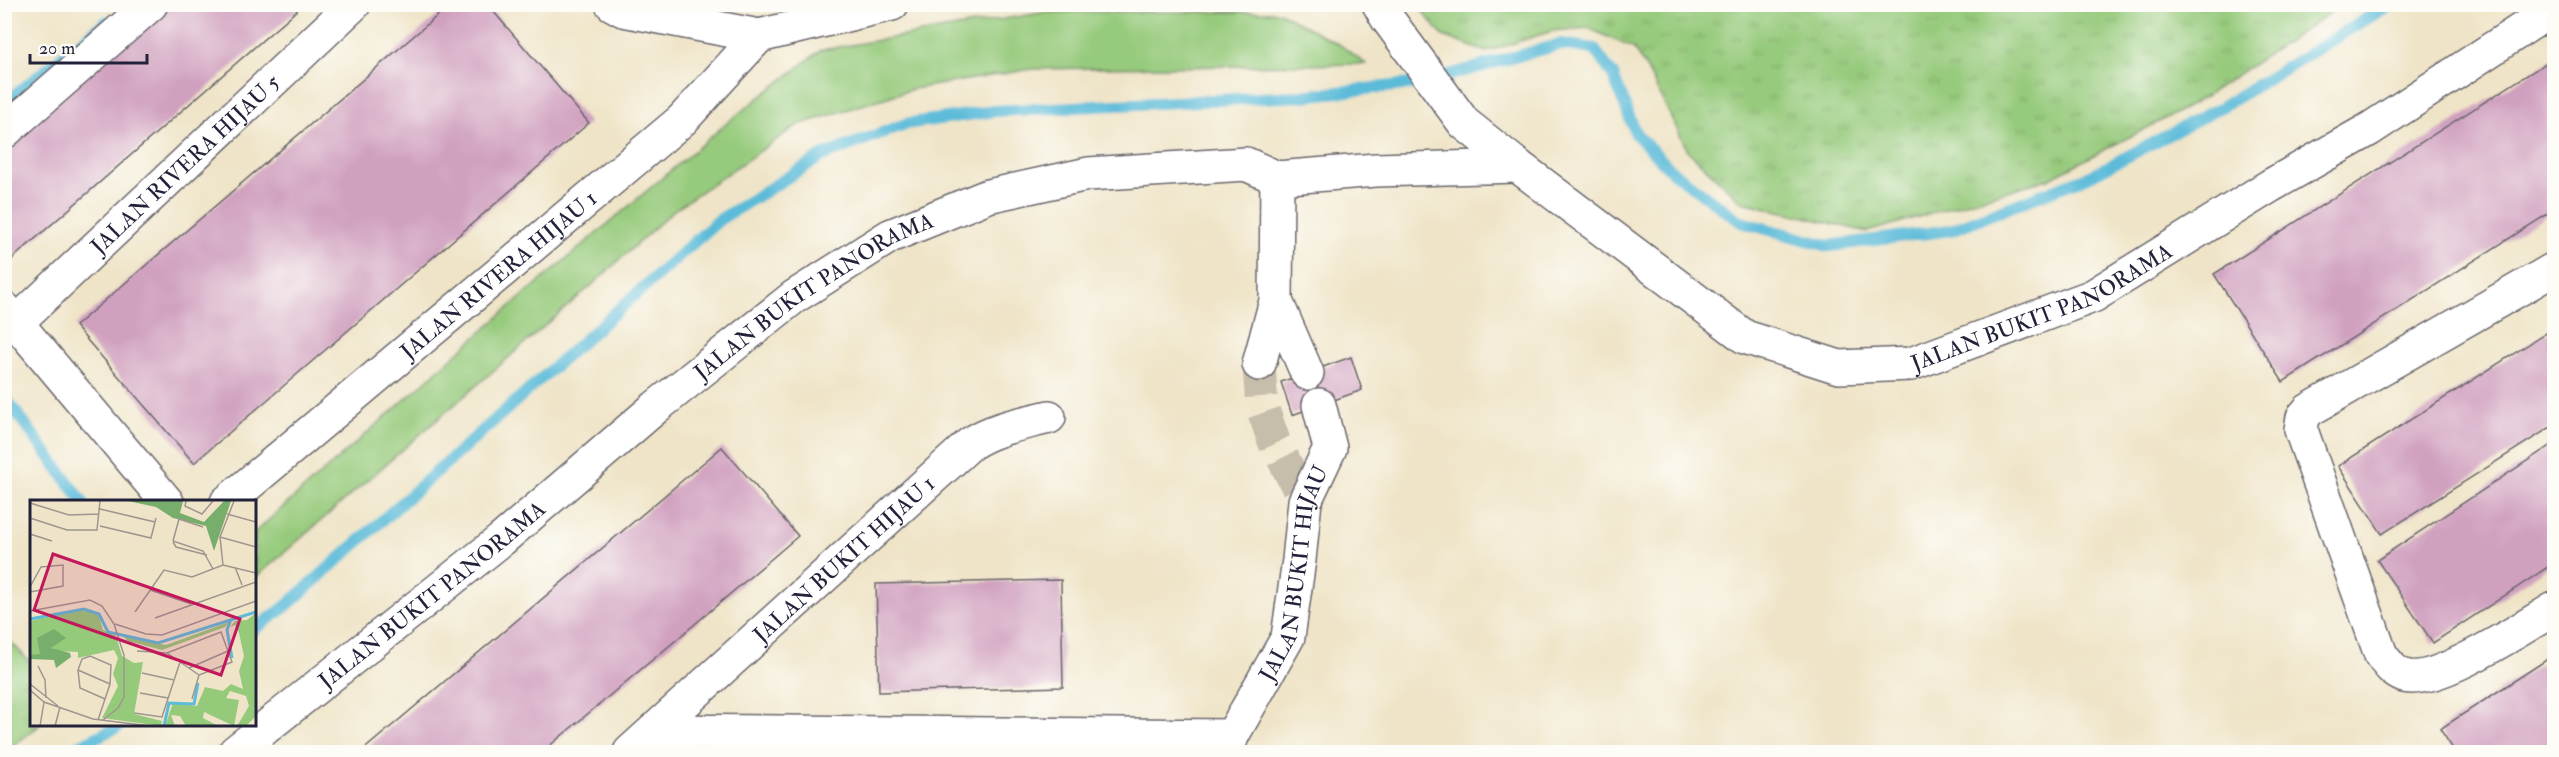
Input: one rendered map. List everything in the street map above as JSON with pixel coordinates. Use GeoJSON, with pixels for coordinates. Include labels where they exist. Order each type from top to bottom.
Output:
{"type":"FeatureCollection","features":[{"type":"Feature","properties":{"kind":"street"},"geometry":{"type":"LineString","coordinates":[[4,132],[151,4]]}},
{"type":"Feature","properties":{"kind":"street","name":"JALAN RIVERA HIJAU 5"},"geometry":{"type":"LineString","coordinates":[[165,500],[10,316],[354,4]]}},
{"type":"Feature","properties":{"kind":"street"},"geometry":{"type":"LineString","coordinates":[[612,4],[622,10],[759,36],[892,4]]}},
{"type":"Feature","properties":{"kind":"street","name":"JALAN BUKIT PANORAMA"},"geometry":{"type":"LineString","coordinates":[[1383,11],[1464,123],[1518,166],[1745,337],[1839,367],[1911,364],[2093,296],[2270,186],[2370,129],[2533,22],[2554,4]]}},
{"type":"Feature","properties":{"kind":"street","name":"JALAN RIVERA HIJAU 1"},"geometry":{"type":"LineString","coordinates":[[229,500],[682,120],[759,36]]}},
{"type":"Feature","properties":{"kind":"street","name":"JALAN BUKIT PANORAMA"},"geometry":{"type":"LineString","coordinates":[[236,753],[501,540],[656,407],[785,305],[890,236],[988,196],[1088,174],[1246,164],[1277,178],[1376,170],[1518,166]]}},
{"type":"Feature","properties":{"kind":"street"},"geometry":{"type":"LineString","coordinates":[[1259,364],[1276,301],[1277,178]]}},
{"type":"Feature","properties":{"kind":"street"},"geometry":{"type":"LineString","coordinates":[[2554,269],[2309,410],[2303,417],[2301,430],[2381,655],[2392,670],[2406,677],[2426,677],[2449,668],[2554,609]]}},
{"type":"Feature","properties":{"kind":"street"},"geometry":{"type":"LineString","coordinates":[[1276,301],[1307,373]]}},
{"type":"Feature","properties":{"kind":"street","name":"JALAN BUKIT HIJAU"},"geometry":{"type":"LineString","coordinates":[[1230,744],[1288,637],[1305,501],[1330,448],[1319,405]]}},
{"type":"Feature","properties":{"kind":"street","name":"JALAN BUKIT HIJAU 1"},"geometry":{"type":"LineString","coordinates":[[630,753],[970,444],[983,435],[1049,417]]}},
{"type":"Feature","properties":{"kind":"street"},"geometry":{"type":"LineString","coordinates":[[656,731],[1230,744]]}},
{"type":"Feature","properties":{"kind":"green space"},"geometry":{"type":"Polygon","coordinates":[[[1417,5],[2342,5],[2195,103],[2048,179],[1867,232],[1742,202],[1688,151],[1647,69],[1633,48],[1588,28],[1552,31],[1486,52],[1443,36],[1417,5]]]}},
{"type":"Feature","properties":{"kind":"green space"},"geometry":{"type":"Polygon","coordinates":[[[1046,12],[1280,12],[1340,45],[1366,64],[1032,69],[913,89],[798,125],[674,210],[592,285],[256,577],[256,531],[512,305],[734,117],[821,50],[1046,12]]]}},
{"type":"Feature","properties":{"kind":"green space"},"geometry":{"type":"Polygon","coordinates":[[[4,635],[30,662],[30,727],[38,727],[15,744],[5,748],[4,635]]]}},
{"type":"Feature","properties":{"kind":"building"},"geometry":{"type":"Polygon","coordinates":[[[167,4],[304,4],[4,266],[4,147],[167,4]]]}},
{"type":"Feature","properties":{"kind":"building"},"geometry":{"type":"Polygon","coordinates":[[[451,4],[487,4],[589,123],[194,463],[75,326],[451,4]]]}},
{"type":"Feature","properties":{"kind":"building"},"geometry":{"type":"Polygon","coordinates":[[[2554,58],[2554,210],[2283,382],[2214,274],[2554,58]]]}},
{"type":"Feature","properties":{"kind":"building"},"geometry":{"type":"Polygon","coordinates":[[[2554,328],[2554,425],[2382,534],[2338,466],[2554,328]]]}},
{"type":"Feature","properties":{"kind":"building"},"geometry":{"type":"Polygon","coordinates":[[[1351,357],[1362,390],[1292,415],[1281,382],[1351,357]]]}},
{"type":"Feature","properties":{"kind":"building"},"geometry":{"type":"Polygon","coordinates":[[[2554,443],[2554,563],[2433,643],[2377,560],[2554,443]]]}},
{"type":"Feature","properties":{"kind":"building"},"geometry":{"type":"Polygon","coordinates":[[[722,447],[798,536],[675,641],[542,752],[361,752],[722,447]]]}},
{"type":"Feature","properties":{"kind":"building"},"geometry":{"type":"Polygon","coordinates":[[[1061,580],[1063,687],[879,692],[876,584],[1061,580]]]}},
{"type":"Feature","properties":{"kind":"building"},"geometry":{"type":"Polygon","coordinates":[[[2554,655],[2554,752],[2455,752],[2440,729],[2554,655]]]}},
{"type":"Feature","properties":{"kind":"waterway"},"geometry":{"type":"LineString","coordinates":[[256,628],[285,607],[719,220],[822,156],[905,124],[995,111],[1301,96],[1421,83],[1561,44],[1594,49],[1613,75],[1636,134],[1673,172],[1741,222],[1829,246],[1951,230],[2090,176],[2223,106],[2391,4]]}},
{"type":"Feature","properties":{"kind":"waterway"},"geometry":{"type":"LineString","coordinates":[[4,104],[106,22]]}},
{"type":"Feature","properties":{"kind":"waterway"},"geometry":{"type":"LineString","coordinates":[[4,396],[82,500]]}},
{"type":"Feature","properties":{"kind":"waterway"},"geometry":{"type":"LineString","coordinates":[[67,752],[117,727]]}},
{"type":"Feature","properties":{"kind":"tunnel"},"geometry":{"type":"LineString","coordinates":[[1259,364],[1262,407],[1274,441],[1305,501]]}}]}
